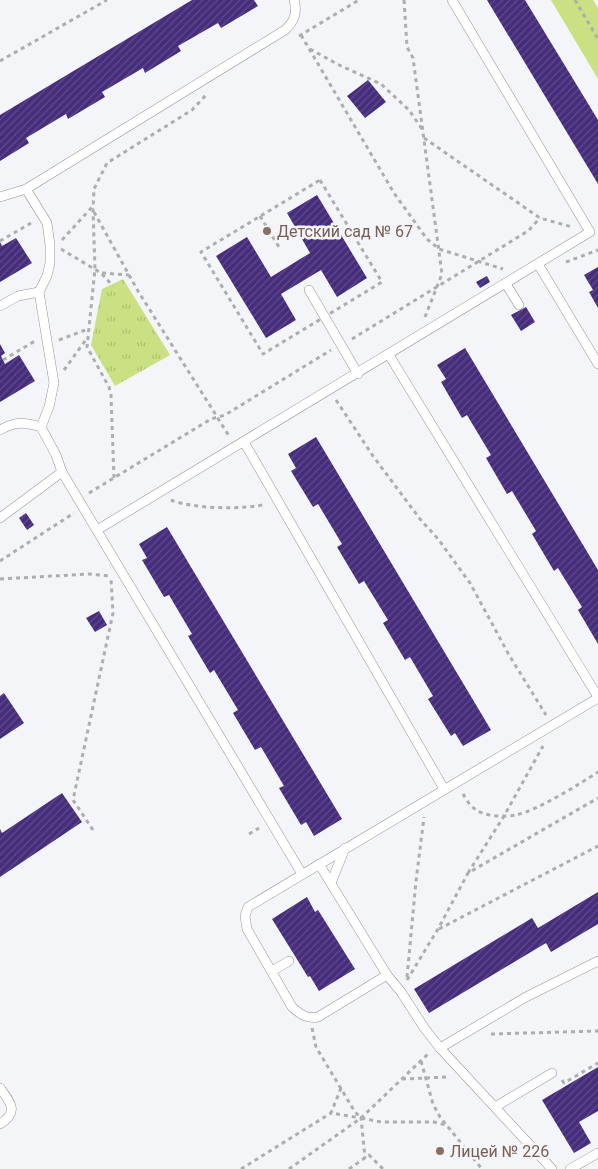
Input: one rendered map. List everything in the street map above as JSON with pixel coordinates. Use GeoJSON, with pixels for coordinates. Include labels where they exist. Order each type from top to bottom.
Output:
{"type":"FeatureCollection","features":[{"type":"Feature","properties":{"kind":"lane"},"geometry":{"type":"LineString","coordinates":[[0,197],[26,189],[285,30],[292,23],[295,15],[294,0]]}},
{"type":"Feature","properties":{"kind":"lane"},"geometry":{"type":"LineString","coordinates":[[97,530],[358,374],[590,232],[452,0]]}},
{"type":"Feature","properties":{"kind":"lane"},"geometry":{"type":"LineString","coordinates":[[26,189],[47,223],[53,246],[47,276],[39,292],[54,383],[49,407],[40,427]]}},
{"type":"Feature","properties":{"kind":"lane"},"geometry":{"type":"LineString","coordinates":[[538,264],[598,364]]}},
{"type":"Feature","properties":{"kind":"lane"},"geometry":{"type":"LineString","coordinates":[[506,284],[519,305]]}},
{"type":"Feature","properties":{"kind":"lane"},"geometry":{"type":"LineString","coordinates":[[309,290],[358,374]]}},
{"type":"Feature","properties":{"kind":"lane"},"geometry":{"type":"LineString","coordinates":[[0,306],[18,296],[39,292]]}},
{"type":"Feature","properties":{"kind":"lane"},"geometry":{"type":"LineString","coordinates":[[387,975],[318,1017],[310,1018],[300,1015],[292,1007],[247,929],[245,916],[248,907],[598,698],[389,355]]}},
{"type":"Feature","properties":{"kind":"lane"},"geometry":{"type":"LineString","coordinates":[[0,430],[10,424],[25,423],[40,427],[56,455],[62,472],[302,874]]}},
{"type":"Feature","properties":{"kind":"lane"},"geometry":{"type":"LineString","coordinates":[[240,445],[444,789]]}},
{"type":"Feature","properties":{"kind":"lane"},"geometry":{"type":"LineString","coordinates":[[0,518],[62,472]]}},
{"type":"Feature","properties":{"kind":"lane"},"geometry":{"type":"LineString","coordinates":[[331,883],[345,848]]}},
{"type":"Feature","properties":{"kind":"lane"},"geometry":{"type":"LineString","coordinates":[[319,864],[387,975],[402,992],[425,1030],[552,1169]]}},
{"type":"Feature","properties":{"kind":"lane"},"geometry":{"type":"LineString","coordinates":[[272,971],[289,961]]}},
{"type":"Feature","properties":{"kind":"lane"},"geometry":{"type":"LineString","coordinates":[[439,1046],[526,997],[598,961]]}},
{"type":"Feature","properties":{"kind":"lane"},"geometry":{"type":"LineString","coordinates":[[495,1107],[552,1073]]}},
{"type":"Feature","properties":{"kind":"lane"},"geometry":{"type":"LineString","coordinates":[[0,1088],[12,1108],[7,1120],[0,1124]]}},
{"type":"Feature","properties":{"kind":"lane"},"geometry":{"type":"LineString","coordinates":[[570,1169],[598,1153]]}},
{"type":"Feature","properties":{"kind":"path"},"geometry":{"type":"LineString","coordinates":[[0,61],[107,0]]}},
{"type":"Feature","properties":{"kind":"path"},"geometry":{"type":"LineString","coordinates":[[292,40],[358,0]]}},
{"type":"Feature","properties":{"kind":"path"},"geometry":{"type":"LineString","coordinates":[[404,0],[407,46],[413,58],[442,274],[415,339]]}},
{"type":"Feature","properties":{"kind":"path"},"geometry":{"type":"LineString","coordinates":[[575,0],[598,39]]}},
{"type":"Feature","properties":{"kind":"path"},"geometry":{"type":"LineString","coordinates":[[300,35],[394,193],[427,240],[439,249],[520,275]]}},
{"type":"Feature","properties":{"kind":"path"},"geometry":{"type":"LineString","coordinates":[[309,48],[339,65],[381,84],[409,110],[423,130]]}},
{"type":"Feature","properties":{"kind":"path"},"geometry":{"type":"LineString","coordinates":[[114,478],[109,387],[88,351],[87,337],[95,269],[94,189],[107,163],[192,110],[211,90]]}},
{"type":"Feature","properties":{"kind":"path"},"geometry":{"type":"LineString","coordinates":[[424,138],[540,218],[590,232]]}},
{"type":"Feature","properties":{"kind":"path"},"geometry":{"type":"LineString","coordinates":[[320,180],[382,282],[263,354],[201,252],[260,216],[320,180]]}},
{"type":"Feature","properties":{"kind":"path"},"geometry":{"type":"LineString","coordinates":[[93,208],[53,246],[95,269],[113,286]]}},
{"type":"Feature","properties":{"kind":"path"},"geometry":{"type":"LineString","coordinates":[[93,208],[129,275],[217,416],[240,445]]}},
{"type":"Feature","properties":{"kind":"path"},"geometry":{"type":"LineString","coordinates":[[0,242],[43,216]]}},
{"type":"Feature","properties":{"kind":"path"},"geometry":{"type":"LineString","coordinates":[[260,216],[279,247]]}},
{"type":"Feature","properties":{"kind":"path"},"geometry":{"type":"LineString","coordinates":[[0,561],[81,504],[114,478],[211,418],[225,415],[370,329],[528,231],[540,218]]}},
{"type":"Feature","properties":{"kind":"path"},"geometry":{"type":"LineString","coordinates":[[101,273],[129,275]]}},
{"type":"Feature","properties":{"kind":"path"},"geometry":{"type":"LineString","coordinates":[[48,344],[88,328]]}},
{"type":"Feature","properties":{"kind":"path"},"geometry":{"type":"LineString","coordinates":[[3,360],[46,334]]}},
{"type":"Feature","properties":{"kind":"path"},"geometry":{"type":"LineString","coordinates":[[54,383],[87,337]]}},
{"type":"Feature","properties":{"kind":"path"},"geometry":{"type":"LineString","coordinates":[[334,396],[374,456],[470,583],[509,655],[543,710]]}},
{"type":"Feature","properties":{"kind":"path"},"geometry":{"type":"LineString","coordinates":[[164,497],[180,504],[232,508],[260,506],[274,502]]}},
{"type":"Feature","properties":{"kind":"path"},"geometry":{"type":"LineString","coordinates":[[93,830],[73,800],[113,613],[109,551]]}},
{"type":"Feature","properties":{"kind":"path"},"geometry":{"type":"LineString","coordinates":[[0,579],[90,574],[110,576]]}},
{"type":"Feature","properties":{"kind":"path"},"geometry":{"type":"LineString","coordinates":[[402,992],[468,873],[504,816],[553,725]]}},
{"type":"Feature","properties":{"kind":"path"},"geometry":{"type":"LineString","coordinates":[[454,783],[474,809],[485,814],[504,816],[516,815],[536,807],[598,772]]}},
{"type":"Feature","properties":{"kind":"path"},"geometry":{"type":"LineString","coordinates":[[468,873],[598,798]]}},
{"type":"Feature","properties":{"kind":"path"},"geometry":{"type":"LineString","coordinates":[[407,980],[426,800]]}},
{"type":"Feature","properties":{"kind":"path"},"geometry":{"type":"LineString","coordinates":[[438,929],[598,846]]}},
{"type":"Feature","properties":{"kind":"path"},"geometry":{"type":"LineString","coordinates":[[310,1018],[316,1047],[355,1112],[361,1118],[365,1158]]}},
{"type":"Feature","properties":{"kind":"path"},"geometry":{"type":"LineString","coordinates":[[471,1029],[485,1034],[598,1031]]}},
{"type":"Feature","properties":{"kind":"path"},"geometry":{"type":"LineString","coordinates":[[289,1169],[361,1118],[421,1060],[439,1046]]}},
{"type":"Feature","properties":{"kind":"path"},"geometry":{"type":"LineString","coordinates":[[421,1060],[433,1104],[446,1126],[482,1169]]}},
{"type":"Feature","properties":{"kind":"path"},"geometry":{"type":"LineString","coordinates":[[552,1073],[557,1070],[564,1083],[598,1063]]}},
{"type":"Feature","properties":{"kind":"path"},"geometry":{"type":"LineString","coordinates":[[402,1079],[448,1077],[464,1073]]}},
{"type":"Feature","properties":{"kind":"path"},"geometry":{"type":"LineString","coordinates":[[241,1169],[331,1113],[341,1087]]}},
{"type":"Feature","properties":{"kind":"path"},"geometry":{"type":"LineString","coordinates":[[349,1116],[355,1112]]}},
{"type":"Feature","properties":{"kind":"path"},"geometry":{"type":"LineString","coordinates":[[331,1113],[381,1122],[434,1122],[446,1126]]}},
{"type":"Feature","properties":{"kind":"path"},"geometry":{"type":"LineString","coordinates":[[349,1169],[369,1155],[383,1169]]}},
{"type":"Feature","properties":{"kind":"green space"},"geometry":{"type":"Polygon","coordinates":[[[551,0],[593,0],[598,8],[598,79],[551,0]]]}},
{"type":"Feature","properties":{"kind":"green space"},"geometry":{"type":"Polygon","coordinates":[[[123,279],[170,355],[115,386],[91,345],[102,289],[123,279]]]}},
{"type":"Feature","properties":{"kind":"building"},"geometry":{"type":"Polygon","coordinates":[[[192,0],[254,0],[258,6],[221,28],[218,23],[178,46],[181,51],[145,73],[143,68],[102,92],[105,97],[68,119],[66,114],[26,138],[29,143],[0,161],[0,115],[192,0]]]}},
{"type":"Feature","properties":{"kind":"building"},"geometry":{"type":"Polygon","coordinates":[[[487,0],[525,0],[598,120],[598,184],[487,0]]]}},
{"type":"Feature","properties":{"kind":"building"},"geometry":{"type":"Polygon","coordinates":[[[368,80],[386,102],[365,118],[347,96],[368,80]]]}},
{"type":"Feature","properties":{"kind":"building"},"geometry":{"type":"Polygon","coordinates":[[[317,195],[367,278],[337,297],[321,270],[281,294],[296,320],[266,338],[216,256],[247,237],[271,277],[310,253],[287,213],[317,195]]]}},
{"type":"Feature","properties":{"kind":"building"},"geometry":{"type":"Polygon","coordinates":[[[16,238],[32,263],[0,282],[0,242],[2,246],[16,238]]]}},
{"type":"Feature","properties":{"kind":"building"},"geometry":{"type":"Polygon","coordinates":[[[598,267],[598,308],[589,292],[593,290],[584,275],[598,267]]]}},
{"type":"Feature","properties":{"kind":"building"},"geometry":{"type":"Polygon","coordinates":[[[487,276],[490,282],[480,288],[476,282],[487,276]]]}},
{"type":"Feature","properties":{"kind":"building"},"geometry":{"type":"Polygon","coordinates":[[[526,307],[535,322],[521,331],[511,315],[526,307]]]}},
{"type":"Feature","properties":{"kind":"building"},"geometry":{"type":"Polygon","coordinates":[[[0,344],[5,353],[1,356],[5,364],[19,355],[35,381],[0,402],[0,344]]]}},
{"type":"Feature","properties":{"kind":"building"},"geometry":{"type":"Polygon","coordinates":[[[465,348],[598,570],[598,644],[578,610],[582,607],[558,568],[554,571],[532,534],[536,531],[512,491],[507,494],[486,458],[491,455],[467,415],[462,418],[441,382],[446,379],[437,365],[465,348]]]}},
{"type":"Feature","properties":{"kind":"building"},"geometry":{"type":"Polygon","coordinates":[[[316,437],[491,730],[463,746],[455,733],[451,736],[428,699],[433,696],[410,657],[405,660],[383,623],[388,620],[364,581],[359,584],[337,547],[342,544],[318,504],[313,507],[291,471],[296,468],[288,454],[316,437]]]}},
{"type":"Feature","properties":{"kind":"building"},"geometry":{"type":"Polygon","coordinates":[[[26,513],[34,525],[27,530],[19,518],[26,513]]]}},
{"type":"Feature","properties":{"kind":"building"},"geometry":{"type":"Polygon","coordinates":[[[167,527],[342,819],[314,836],[306,822],[301,825],[279,788],[284,786],[261,747],[255,750],[233,713],[238,710],[214,670],[210,673],[188,636],[192,634],[169,595],[164,597],[142,560],[147,558],[139,544],[167,527]]]}},
{"type":"Feature","properties":{"kind":"building"},"geometry":{"type":"Polygon","coordinates":[[[99,611],[107,625],[95,632],[86,618],[99,611]]]}},
{"type":"Feature","properties":{"kind":"building"},"geometry":{"type":"Polygon","coordinates":[[[4,693],[24,723],[0,739],[0,696],[4,693]]]}},
{"type":"Feature","properties":{"kind":"building"},"geometry":{"type":"Polygon","coordinates":[[[62,793],[82,822],[0,877],[0,829],[2,833],[62,793]]]}},
{"type":"Feature","properties":{"kind":"building"},"geometry":{"type":"Polygon","coordinates":[[[598,892],[598,924],[551,952],[546,943],[429,1013],[414,989],[532,918],[538,928],[598,892]]]}},
{"type":"Feature","properties":{"kind":"building"},"geometry":{"type":"Polygon","coordinates":[[[307,897],[315,912],[318,910],[355,969],[319,991],[310,976],[308,977],[272,919],[307,897]]]}},
{"type":"Feature","properties":{"kind":"building"},"geometry":{"type":"Polygon","coordinates":[[[598,1067],[598,1111],[579,1122],[591,1143],[574,1153],[542,1100],[598,1067]]]}},
{"type":"Feature","properties":{"kind":"place","name":"Детский сад № 67"},"geometry":{"type":"Point","coordinates":[267,231]}},
{"type":"Feature","properties":{"kind":"place","name":"Лицей № 226"},"geometry":{"type":"Point","coordinates":[440,1151]}}]}
